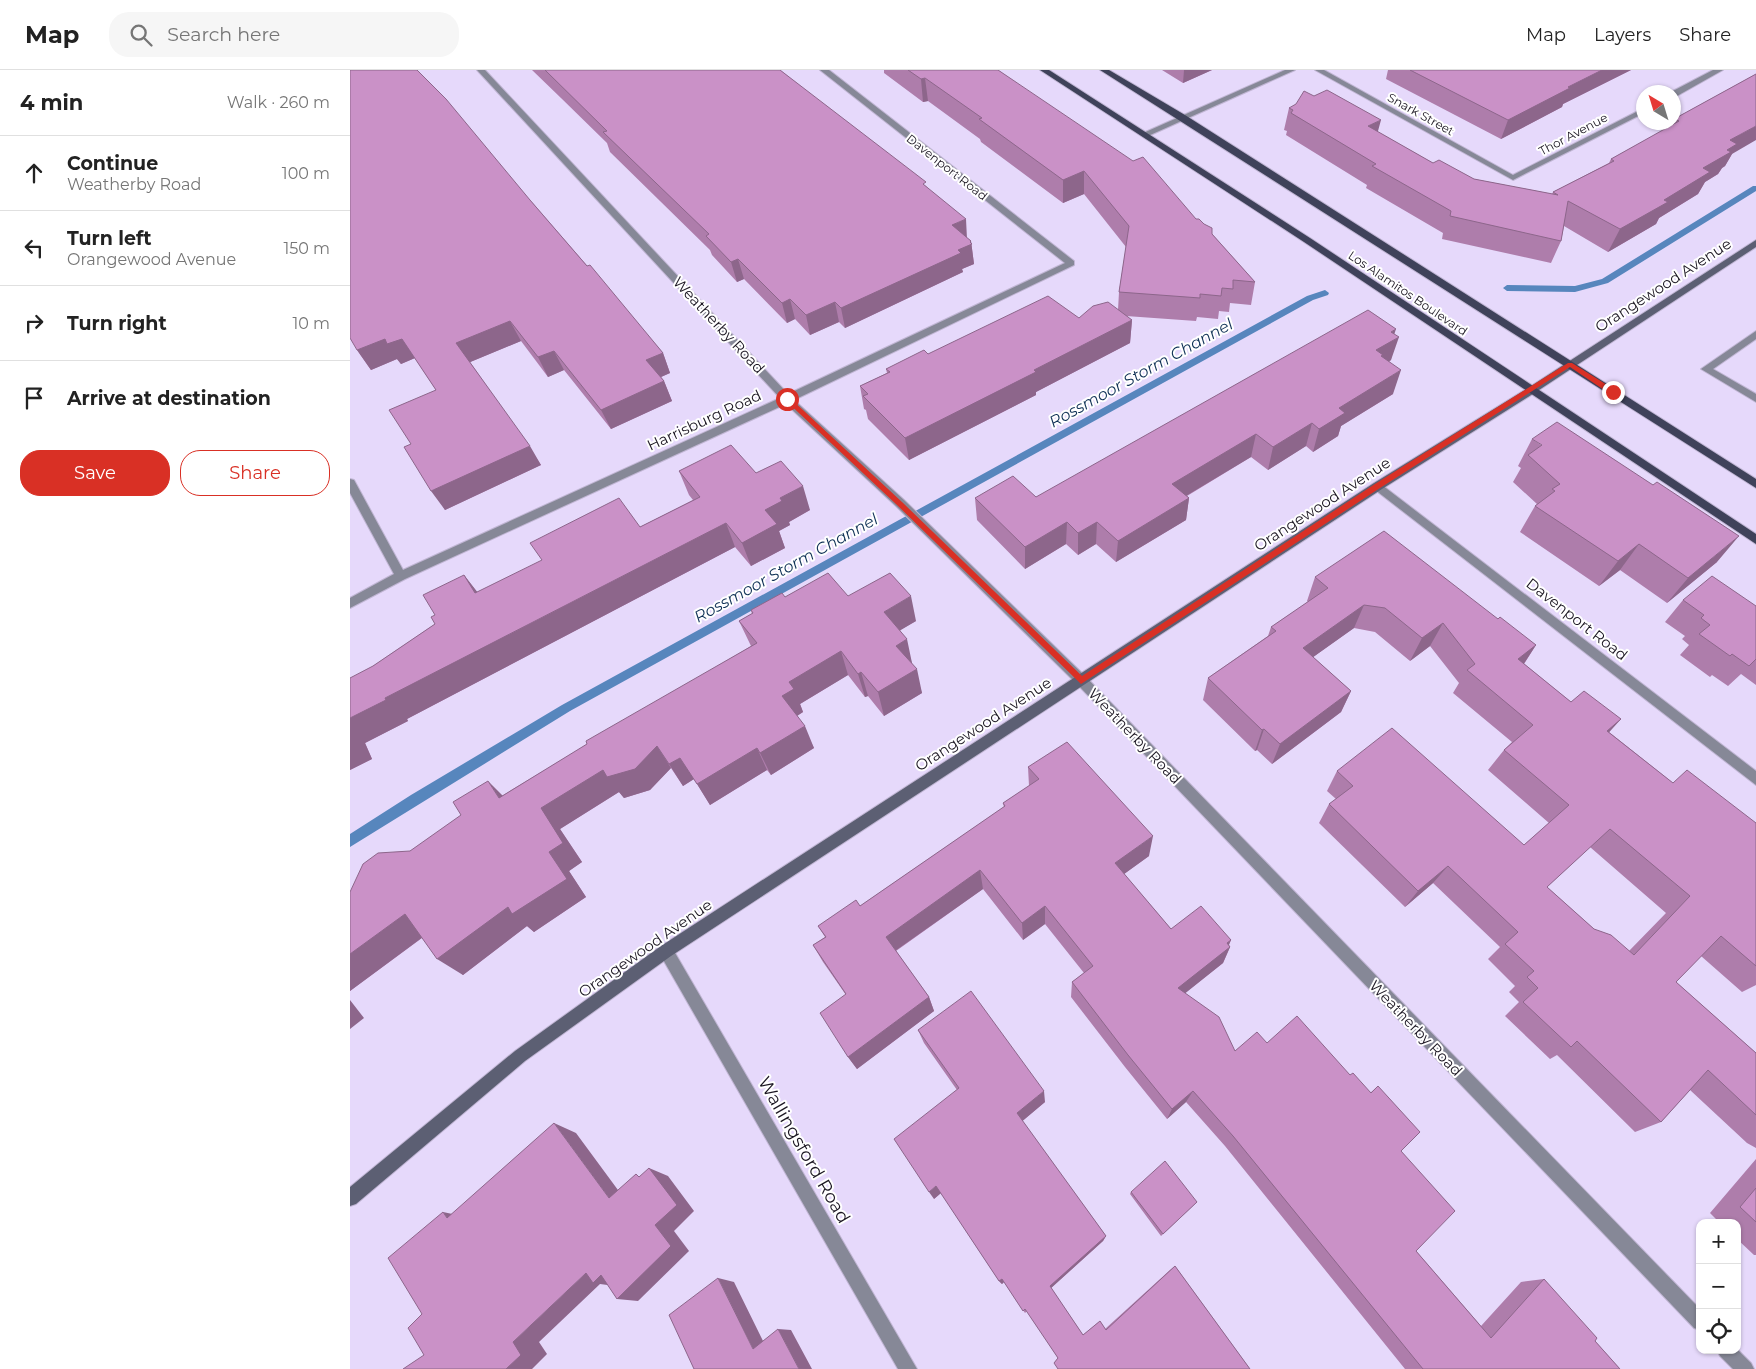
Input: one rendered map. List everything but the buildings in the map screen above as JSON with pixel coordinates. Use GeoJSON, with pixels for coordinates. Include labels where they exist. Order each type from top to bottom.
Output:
{"type":"FeatureCollection","features":[{"type":"Feature","properties":{"kind":"main road","name":"Los Alamitos Boulevard"},"geometry":{"type":"LineString","coordinates":[[1044,70],[1532,390],[1756,540]]}},
{"type":"Feature","properties":{"kind":"main road","name":"Los Alamitos Boulevard"},"geometry":{"type":"LineString","coordinates":[[1104,70],[1570,364],[1756,484]]}},
{"type":"Feature","properties":{"kind":"street","name":"Weatherby Road"},"geometry":{"type":"LineString","coordinates":[[481,70],[787,399],[900,503],[1081,680],[1696,1318]]}},
{"type":"Feature","properties":{"kind":"street","name":"Davenport Road"},"geometry":{"type":"LineString","coordinates":[[824,70],[1071,263]]}},
{"type":"Feature","properties":{"kind":"street"},"geometry":{"type":"LineString","coordinates":[[1144,134],[1291,70]]}},
{"type":"Feature","properties":{"kind":"street","name":"Snark Street"},"geometry":{"type":"LineString","coordinates":[[1319,70],[1513,178]]}},
{"type":"Feature","properties":{"kind":"street"},"geometry":{"type":"LineString","coordinates":[[1681,90],[1719,70]]}},
{"type":"Feature","properties":{"kind":"street","name":"Thor Avenue"},"geometry":{"type":"LineString","coordinates":[[1513,178],[1636,114]]}},
{"type":"Feature","properties":{"kind":"street","name":"Orangewood Avenue"},"geometry":{"type":"LineString","coordinates":[[350,1198],[520,1056],[666,951],[1378,486],[1532,390],[1756,243]]}},
{"type":"Feature","properties":{"kind":"street","name":"Harrisburg Road"},"geometry":{"type":"LineString","coordinates":[[350,603],[401,576],[787,399],[1071,263]]}},
{"type":"Feature","properties":{"kind":"street"},"geometry":{"type":"LineString","coordinates":[[1756,334],[1706,368],[1756,398]]}},
{"type":"Feature","properties":{"kind":"street"},"geometry":{"type":"LineString","coordinates":[[350,483],[401,576]]}},
{"type":"Feature","properties":{"kind":"street","name":"Davenport Road"},"geometry":{"type":"LineString","coordinates":[[1378,486],[1756,778]]}},
{"type":"Feature","properties":{"kind":"street","name":"Wallingsford Road"},"geometry":{"type":"LineString","coordinates":[[666,951],[908,1369]]}},
{"type":"Feature","properties":{"kind":"street"},"geometry":{"type":"LineString","coordinates":[[1730,1354],[1745,1369]]}},
{"type":"Feature","properties":{"kind":"waterway"},"geometry":{"type":"LineString","coordinates":[[1507,288],[1575,289],[1605,281],[1756,188]]}},
{"type":"Feature","properties":{"kind":"waterway","name":"Rossmoor Storm Channel"},"geometry":{"type":"LineString","coordinates":[[350,841],[415,799],[566,708],[1310,298],[1325,293]]}},
{"type":"Feature","properties":{"kind":"route"},"geometry":{"type":"LineString","coordinates":[[787,399],[900,503],[1081,680],[1378,486],[1532,390],[1570,364],[1613,392]]}}]}
